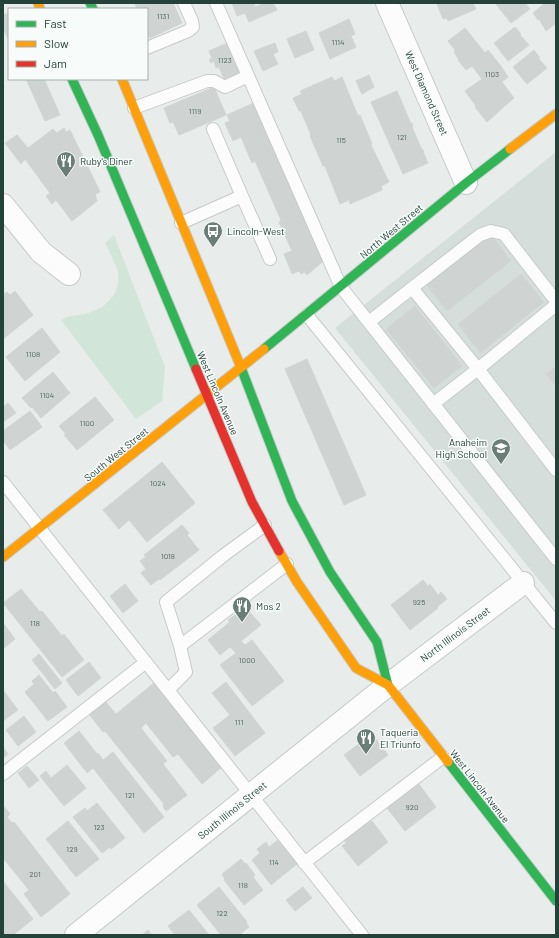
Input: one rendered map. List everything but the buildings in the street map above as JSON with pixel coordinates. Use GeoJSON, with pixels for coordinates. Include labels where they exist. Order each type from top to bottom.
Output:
{"type":"FeatureCollection","features":[{"type":"Feature","properties":{"kind":"main road","name":"West Lincoln Avenue"},"geometry":{"type":"LineString","coordinates":[[72,80],[104,150],[252,502],[297,582],[356,668],[388,685]]}},
{"type":"Feature","properties":{"kind":"main road","name":"West Lincoln Avenue"},"geometry":{"type":"LineString","coordinates":[[122,80],[241,367],[292,501],[330,572],[377,642],[388,685],[556,901]]}},
{"type":"Feature","properties":{"kind":"main road","name":"North West Street"},"geometry":{"type":"LineString","coordinates":[[241,367],[307,315],[466,183],[556,114]]}},
{"type":"Feature","properties":{"kind":"main road","name":"South West Street"},"geometry":{"type":"LineString","coordinates":[[3,556],[241,367]]}},
{"type":"Feature","properties":{"kind":"street","name":"West Diamond Street"},"geometry":{"type":"LineString","coordinates":[[387,3],[466,183]]}},
{"type":"Feature","properties":{"kind":"street"},"geometry":{"type":"LineString","coordinates":[[3,205],[41,252],[69,274]]}},
{"type":"Feature","properties":{"kind":"street","name":"North Illinois Street"},"geometry":{"type":"LineString","coordinates":[[388,685],[523,583]]}},
{"type":"Feature","properties":{"kind":"street","name":"South Illinois Street"},"geometry":{"type":"LineString","coordinates":[[76,935],[388,685]]}},
{"type":"Feature","properties":{"kind":"lane"},"geometry":{"type":"LineString","coordinates":[[148,48],[188,31],[193,27],[184,3]]}},
{"type":"Feature","properties":{"kind":"lane"},"geometry":{"type":"LineString","coordinates":[[216,3],[341,287],[556,559]]}},
{"type":"Feature","properties":{"kind":"lane"},"geometry":{"type":"LineString","coordinates":[[134,108],[207,80],[214,81],[225,87],[248,76]]}},
{"type":"Feature","properties":{"kind":"lane"},"geometry":{"type":"LineString","coordinates":[[213,129],[270,259]]}},
{"type":"Feature","properties":{"kind":"lane"},"geometry":{"type":"LineString","coordinates":[[181,223],[242,196]]}},
{"type":"Feature","properties":{"kind":"lane"},"geometry":{"type":"LineString","coordinates":[[369,322],[480,235],[492,231],[504,234],[556,301]]}},
{"type":"Feature","properties":{"kind":"lane"},"geometry":{"type":"LineString","coordinates":[[412,288],[478,369],[556,470]]}},
{"type":"Feature","properties":{"kind":"lane"},"geometry":{"type":"LineString","coordinates":[[433,404],[556,305]]}},
{"type":"Feature","properties":{"kind":"lane"},"geometry":{"type":"LineString","coordinates":[[307,315],[556,624]]}},
{"type":"Feature","properties":{"kind":"lane"},"geometry":{"type":"LineString","coordinates":[[3,482],[251,795],[357,933]]}},
{"type":"Feature","properties":{"kind":"lane"},"geometry":{"type":"LineString","coordinates":[[168,690],[186,672],[180,646],[166,602],[224,555],[265,525]]}},
{"type":"Feature","properties":{"kind":"lane"},"geometry":{"type":"LineString","coordinates":[[180,646],[287,564]]}},
{"type":"Feature","properties":{"kind":"lane"},"geometry":{"type":"LineString","coordinates":[[3,774],[146,662]]}},
{"type":"Feature","properties":{"kind":"lane"},"geometry":{"type":"LineString","coordinates":[[304,863],[443,757]]}},
{"type":"Feature","properties":{"kind":"shaded area","name":"Anaheim High School"},"geometry":{"type":"Polygon","coordinates":[[[556,152],[556,601],[335,328],[556,152]]]}},
{"type":"Feature","properties":{"kind":"green space"},"geometry":{"type":"Polygon","coordinates":[[[114,235],[165,367],[162,401],[136,419],[61,320],[67,317],[95,311],[108,302],[116,291],[118,284],[117,269],[105,243],[114,235]]]}},
{"type":"Feature","properties":{"kind":"traffic: fast"},"geometry":{"type":"LineString","coordinates":[[90,3],[92,8]]}},
{"type":"Feature","properties":{"kind":"traffic: fast"},"geometry":{"type":"LineString","coordinates":[[72,80],[98,135],[196,369]]}},
{"type":"Feature","properties":{"kind":"traffic: fast"},"geometry":{"type":"LineString","coordinates":[[264,349],[466,183],[510,149]]}},
{"type":"Feature","properties":{"kind":"traffic: fast"},"geometry":{"type":"LineString","coordinates":[[240,365],[292,501],[330,572],[377,642],[388,685]]}},
{"type":"Feature","properties":{"kind":"traffic: fast"},"geometry":{"type":"LineString","coordinates":[[448,762],[556,901]]}},
{"type":"Feature","properties":{"kind":"traffic: slow"},"geometry":{"type":"LineString","coordinates":[[38,3],[40,8]]}},
{"type":"Feature","properties":{"kind":"traffic: slow"},"geometry":{"type":"LineString","coordinates":[[122,80],[240,365]]}},
{"type":"Feature","properties":{"kind":"traffic: slow"},"geometry":{"type":"LineString","coordinates":[[510,149],[556,114]]}},
{"type":"Feature","properties":{"kind":"traffic: slow"},"geometry":{"type":"LineString","coordinates":[[3,557],[264,349]]}},
{"type":"Feature","properties":{"kind":"traffic: slow"},"geometry":{"type":"LineString","coordinates":[[279,551],[297,582],[356,668],[388,685],[448,762]]}},
{"type":"Feature","properties":{"kind":"traffic: jam"},"geometry":{"type":"LineString","coordinates":[[196,369],[252,502],[279,551]]}},
{"type":"Feature","properties":{"kind":"place","name":"Ruby's Diner"},"geometry":{"type":"Point","coordinates":[66,178]}},
{"type":"Feature","properties":{"kind":"place","name":"Lincoln-West"},"geometry":{"type":"Point","coordinates":[213,248]}},
{"type":"Feature","properties":{"kind":"place","name":"Anaheim High School"},"geometry":{"type":"Point","coordinates":[501,465]}},
{"type":"Feature","properties":{"kind":"place","name":"Mos 2"},"geometry":{"type":"Point","coordinates":[242,623]}},
{"type":"Feature","properties":{"kind":"place","name":"Taqueria El Triunfo"},"geometry":{"type":"Point","coordinates":[366,755]}}]}
